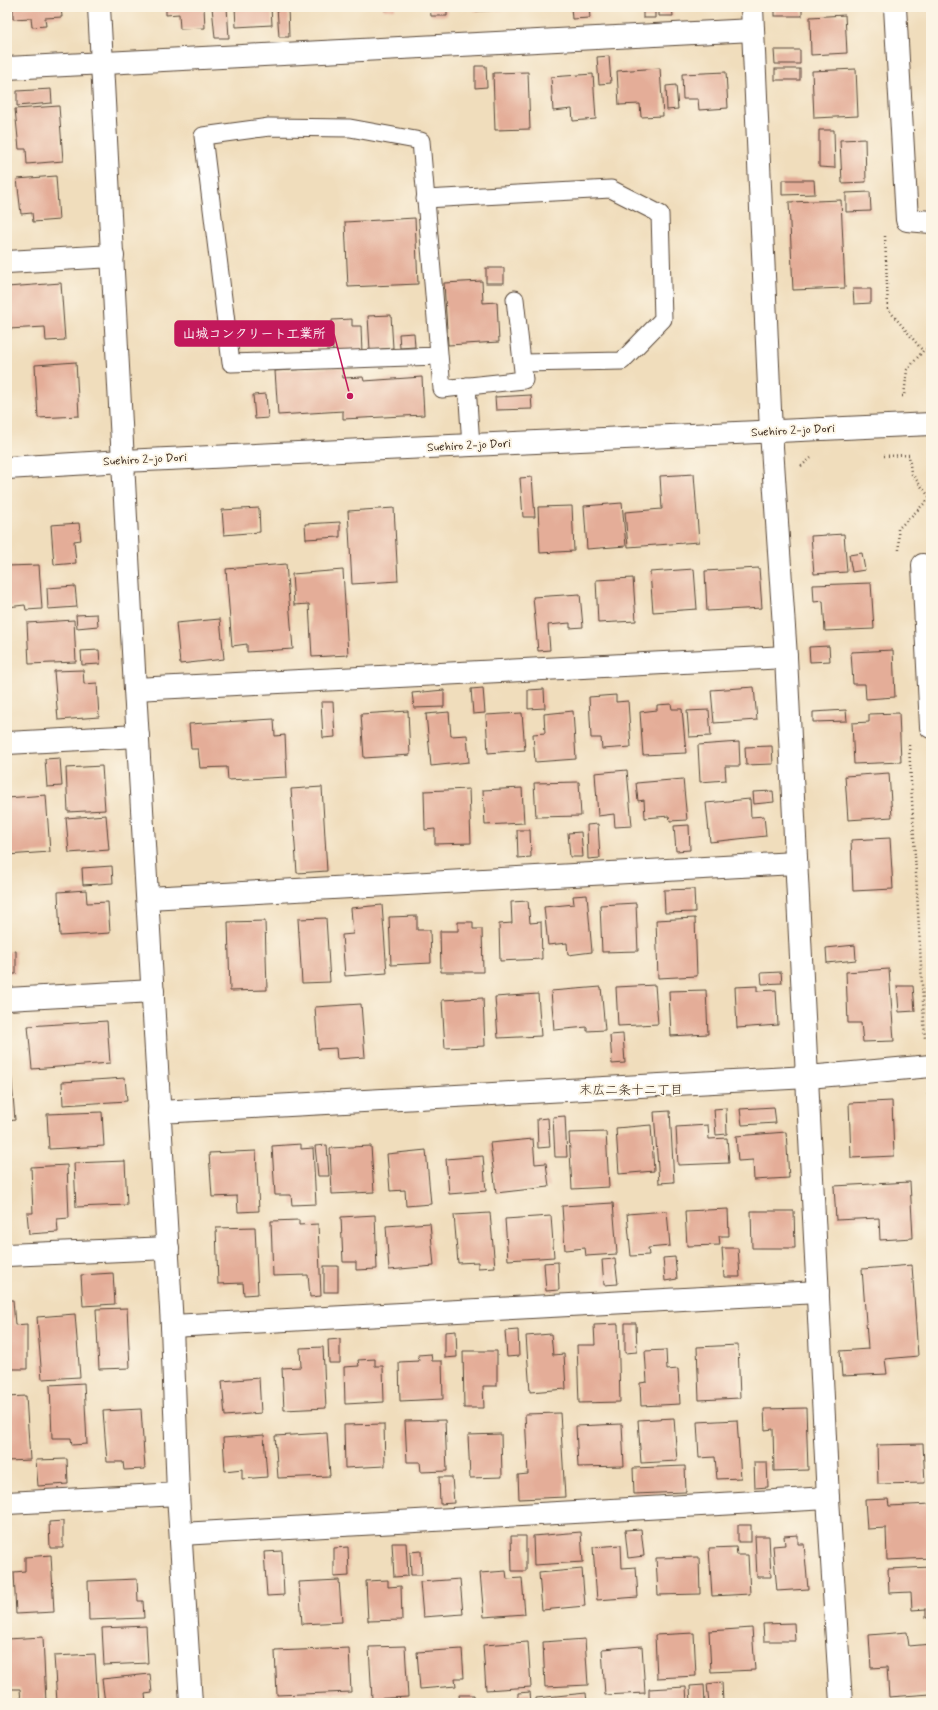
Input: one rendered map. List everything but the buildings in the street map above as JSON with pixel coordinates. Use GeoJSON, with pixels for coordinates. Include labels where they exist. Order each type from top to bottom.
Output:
{"type":"FeatureCollection","features":[{"type":"Feature","properties":{"kind":"street"},"geometry":{"type":"LineString","coordinates":[[100,7],[135,689],[168,1248],[178,1494],[191,1703]]}},
{"type":"Feature","properties":{"kind":"street"},"geometry":{"type":"LineString","coordinates":[[752,7],[771,432],[786,657],[828,1498],[841,1703]]}},
{"type":"Feature","properties":{"kind":"street"},"geometry":{"type":"LineString","coordinates":[[895,7],[907,220],[931,222]]}},
{"type":"Feature","properties":{"kind":"street"},"geometry":{"type":"LineString","coordinates":[[7,68],[753,30]]}},
{"type":"Feature","properties":{"kind":"street"},"geometry":{"type":"LineString","coordinates":[[7,262],[113,256]]}},
{"type":"Feature","properties":{"kind":"street","name":"Suehiro 2-jo Dori"},"geometry":{"type":"LineString","coordinates":[[7,468],[123,461],[931,424]]}},
{"type":"Feature","properties":{"kind":"street"},"geometry":{"type":"LineString","coordinates":[[923,565],[931,715]]}},
{"type":"Feature","properties":{"kind":"street"},"geometry":{"type":"LineString","coordinates":[[135,689],[786,657]]}},
{"type":"Feature","properties":{"kind":"street"},"geometry":{"type":"LineString","coordinates":[[7,743],[138,736]]}},
{"type":"Feature","properties":{"kind":"street"},"geometry":{"type":"LineString","coordinates":[[148,898],[796,863]]}},
{"type":"Feature","properties":{"kind":"street"},"geometry":{"type":"LineString","coordinates":[[7,999],[153,991]]}},
{"type":"Feature","properties":{"kind":"street"},"geometry":{"type":"LineString","coordinates":[[159,1112],[808,1077],[929,1066]]}},
{"type":"Feature","properties":{"kind":"street"},"geometry":{"type":"LineString","coordinates":[[7,1255],[168,1248]]}},
{"type":"Feature","properties":{"kind":"street"},"geometry":{"type":"LineString","coordinates":[[172,1326],[818,1292]]}},
{"type":"Feature","properties":{"kind":"street"},"geometry":{"type":"LineString","coordinates":[[7,1502],[178,1494]]}},
{"type":"Feature","properties":{"kind":"street"},"geometry":{"type":"LineString","coordinates":[[181,1534],[828,1498]]}},
{"type":"Feature","properties":{"kind":"lane"},"geometry":{"type":"LineString","coordinates":[[438,356],[231,363],[203,136],[269,127],[343,128],[421,141],[438,356],[442,389],[524,380],[514,299]]}},
{"type":"Feature","properties":{"kind":"lane"},"geometry":{"type":"LineString","coordinates":[[425,199],[611,190],[660,214],[663,319],[622,361],[523,363]]}},
{"type":"Feature","properties":{"kind":"lane"},"geometry":{"type":"LineString","coordinates":[[467,386],[471,446]]}},
{"type":"Feature","properties":{"kind":"path"},"geometry":{"type":"LineString","coordinates":[[896,397],[904,396],[908,370],[923,351],[931,347]]}},
{"type":"Feature","properties":{"kind":"path"},"geometry":{"type":"LineString","coordinates":[[878,456],[909,455],[911,473],[930,499],[898,529],[899,553]]}},
{"type":"Feature","properties":{"kind":"path"},"geometry":{"type":"LineString","coordinates":[[773,468],[797,470],[809,458],[816,458]]}},
{"type":"Feature","properties":{"kind":"path"},"geometry":{"type":"LineString","coordinates":[[909,743],[929,1066],[931,1148]]}},
{"type":"Feature","properties":{"kind":"place","name":"山城コンクリート工業所"},"geometry":{"type":"Point","coordinates":[350,396]}},
{"type":"Feature","properties":{"kind":"district","name":"末広二条十二丁目"},"geometry":{"type":"Point","coordinates":[631,1090]}}]}
